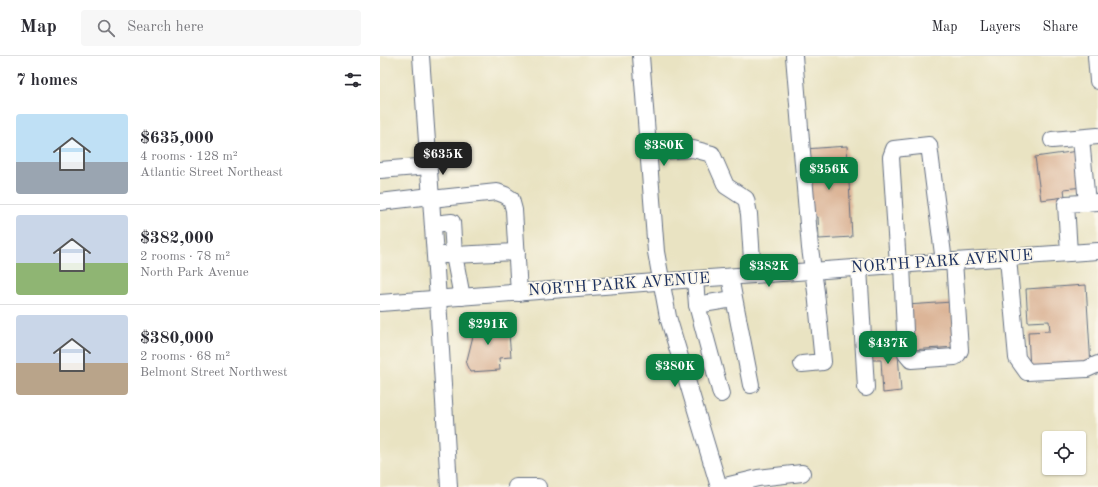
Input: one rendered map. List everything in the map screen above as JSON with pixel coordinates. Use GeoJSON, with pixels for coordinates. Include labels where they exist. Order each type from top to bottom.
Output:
{"type":"FeatureCollection","features":[{"type":"Feature","properties":{"kind":"street"},"geometry":{"type":"LineString","coordinates":[[421,56],[438,299],[448,487]]}},
{"type":"Feature","properties":{"kind":"street"},"geometry":{"type":"LineString","coordinates":[[641,56],[656,252],[668,317],[720,487],[758,478],[802,473]]}},
{"type":"Feature","properties":{"kind":"street"},"geometry":{"type":"LineString","coordinates":[[794,56],[805,198],[823,362],[802,364]]}},
{"type":"Feature","properties":{"kind":"street"},"geometry":{"type":"LineString","coordinates":[[1096,56],[1098,81]]}},
{"type":"Feature","properties":{"kind":"street"},"geometry":{"type":"LineString","coordinates":[[1052,140],[1098,136]]}},
{"type":"Feature","properties":{"kind":"street"},"geometry":{"type":"LineString","coordinates":[[1069,253],[1066,204],[1093,202],[1082,138]]}},
{"type":"Feature","properties":{"kind":"street"},"geometry":{"type":"LineString","coordinates":[[929,145],[949,262],[960,350],[954,357],[911,360],[906,354],[891,157],[894,148],[929,145]]}},
{"type":"Feature","properties":{"kind":"street"},"geometry":{"type":"LineString","coordinates":[[648,152],[693,149],[712,154],[726,186],[746,199],[753,275]]}},
{"type":"Feature","properties":{"kind":"street"},"geometry":{"type":"LineString","coordinates":[[380,170],[429,166]]}},
{"type":"Feature","properties":{"kind":"street"},"geometry":{"type":"LineString","coordinates":[[380,202],[485,192],[497,192],[505,195],[511,199],[514,210],[519,293]]}},
{"type":"Feature","properties":{"kind":"street"},"geometry":{"type":"LineString","coordinates":[[433,224],[452,222],[454,255],[462,297]]}},
{"type":"Feature","properties":{"kind":"street","name":"NORTH PARK AVENUE"},"geometry":{"type":"LineString","coordinates":[[380,303],[1098,251]]}},
{"type":"Feature","properties":{"kind":"street"},"geometry":{"type":"LineString","coordinates":[[435,256],[517,252]]}},
{"type":"Feature","properties":{"kind":"street"},"geometry":{"type":"LineString","coordinates":[[1008,258],[1017,358],[1023,368],[1027,372],[1087,369],[1098,364]]}},
{"type":"Feature","properties":{"kind":"street"},"geometry":{"type":"LineString","coordinates":[[859,268],[866,388]]}},
{"type":"Feature","properties":{"kind":"street"},"geometry":{"type":"LineString","coordinates":[[730,277],[751,385]]}},
{"type":"Feature","properties":{"kind":"street"},"geometry":{"type":"LineString","coordinates":[[696,279],[697,305],[721,394]]}},
{"type":"Feature","properties":{"kind":"street"},"geometry":{"type":"LineString","coordinates":[[697,305],[734,299]]}},
{"type":"Feature","properties":{"kind":"street"},"geometry":{"type":"LineString","coordinates":[[516,487],[538,487]]}},
{"type":"Feature","properties":{"kind":"building"},"geometry":{"type":"Polygon","coordinates":[[[847,146],[852,237],[819,239],[818,217],[809,217],[805,149],[847,146]]]}},
{"type":"Feature","properties":{"kind":"building"},"geometry":{"type":"Polygon","coordinates":[[[1078,151],[1083,187],[1064,189],[1065,197],[1041,200],[1035,157],[1078,151]]]}},
{"type":"Feature","properties":{"kind":"building"},"geometry":{"type":"Polygon","coordinates":[[[1086,285],[1091,367],[1030,370],[1028,332],[1050,331],[1049,321],[1028,322],[1026,289],[1086,285]]]}},
{"type":"Feature","properties":{"kind":"building"},"geometry":{"type":"Polygon","coordinates":[[[952,302],[955,347],[910,350],[907,305],[952,302]]]}},
{"type":"Feature","properties":{"kind":"building"},"geometry":{"type":"Polygon","coordinates":[[[508,323],[511,357],[499,358],[500,370],[470,372],[466,364],[473,336],[465,337],[464,326],[508,323]]]}},
{"type":"Feature","properties":{"kind":"building"},"geometry":{"type":"Polygon","coordinates":[[[897,343],[901,391],[883,393],[881,360],[870,360],[869,345],[897,343]]]}}]}
